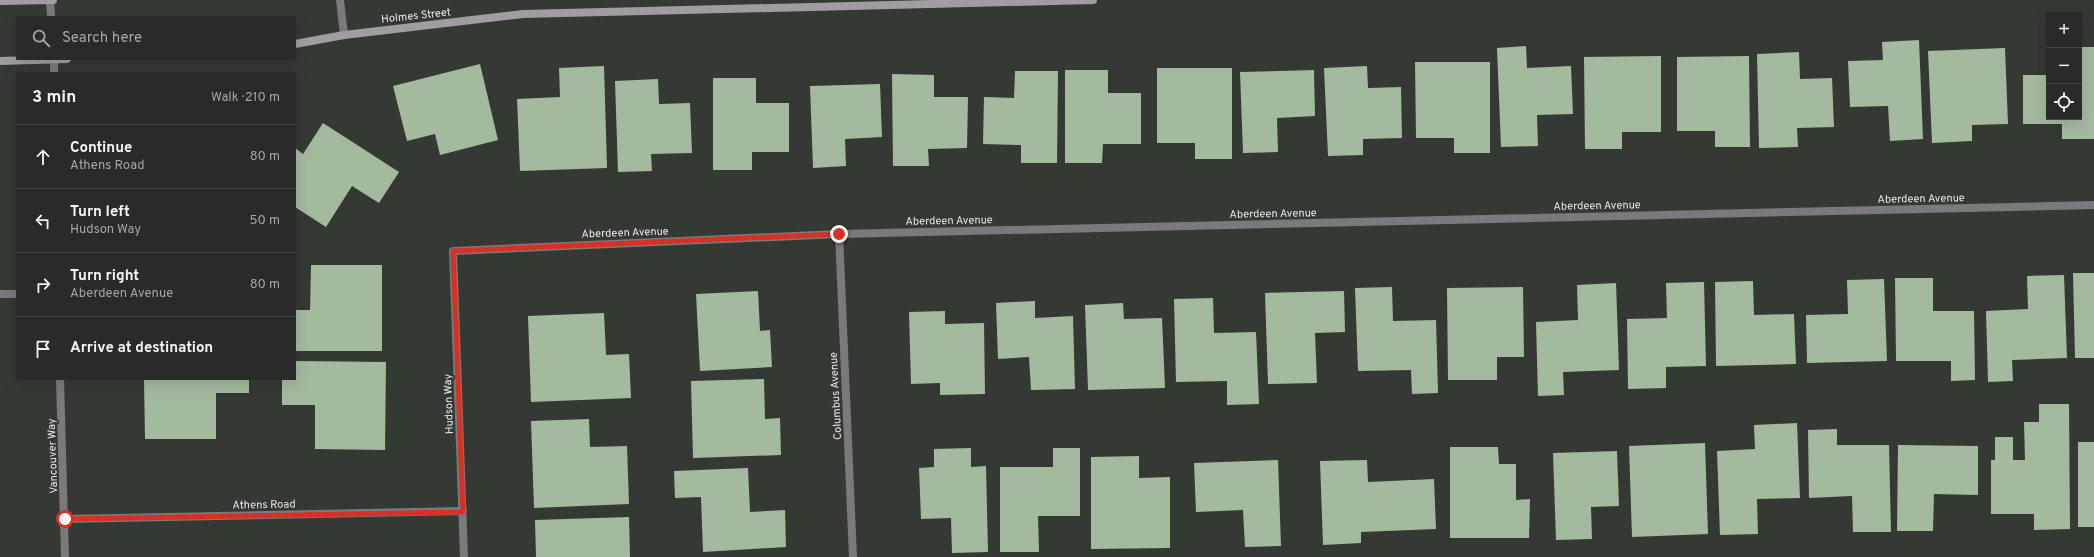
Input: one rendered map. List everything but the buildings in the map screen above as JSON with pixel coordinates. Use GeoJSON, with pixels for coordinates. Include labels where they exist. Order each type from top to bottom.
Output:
{"type":"FeatureCollection","features":[{"type":"Feature","properties":{"kind":"main road"},"geometry":{"type":"LineString","coordinates":[[0,2],[51,0]]}},
{"type":"Feature","properties":{"kind":"main road","name":"Holmes Street"},"geometry":{"type":"LineString","coordinates":[[296,44],[344,34],[523,14],[1093,0]]}},
{"type":"Feature","properties":{"kind":"main road"},"geometry":{"type":"LineString","coordinates":[[0,61],[54,60]]}},
{"type":"Feature","properties":{"kind":"street"},"geometry":{"type":"LineString","coordinates":[[51,0],[51,16]]}},
{"type":"Feature","properties":{"kind":"street"},"geometry":{"type":"LineString","coordinates":[[340,0],[344,34]]}},
{"type":"Feature","properties":{"kind":"street"},"geometry":{"type":"LineString","coordinates":[[54,60],[54,72]]}},
{"type":"Feature","properties":{"kind":"street","name":"Aberdeen Avenue"},"geometry":{"type":"LineString","coordinates":[[453,251],[839,234],[2094,205]]}},
{"type":"Feature","properties":{"kind":"street","name":"Columbus Avenue"},"geometry":{"type":"LineString","coordinates":[[839,234],[853,557]]}},
{"type":"Feature","properties":{"kind":"street","name":"Hudson Way"},"geometry":{"type":"LineString","coordinates":[[453,251],[464,557]]}},
{"type":"Feature","properties":{"kind":"street"},"geometry":{"type":"LineString","coordinates":[[0,294],[16,294]]}},
{"type":"Feature","properties":{"kind":"street","name":"Vancouver Way"},"geometry":{"type":"LineString","coordinates":[[60,380],[65,557]]}},
{"type":"Feature","properties":{"kind":"street","name":"Athens Road"},"geometry":{"type":"LineString","coordinates":[[65,519],[463,512]]}},
{"type":"Feature","properties":{"kind":"route"},"geometry":{"type":"LineString","coordinates":[[65,519],[463,512],[453,251],[839,234]]}}]}
